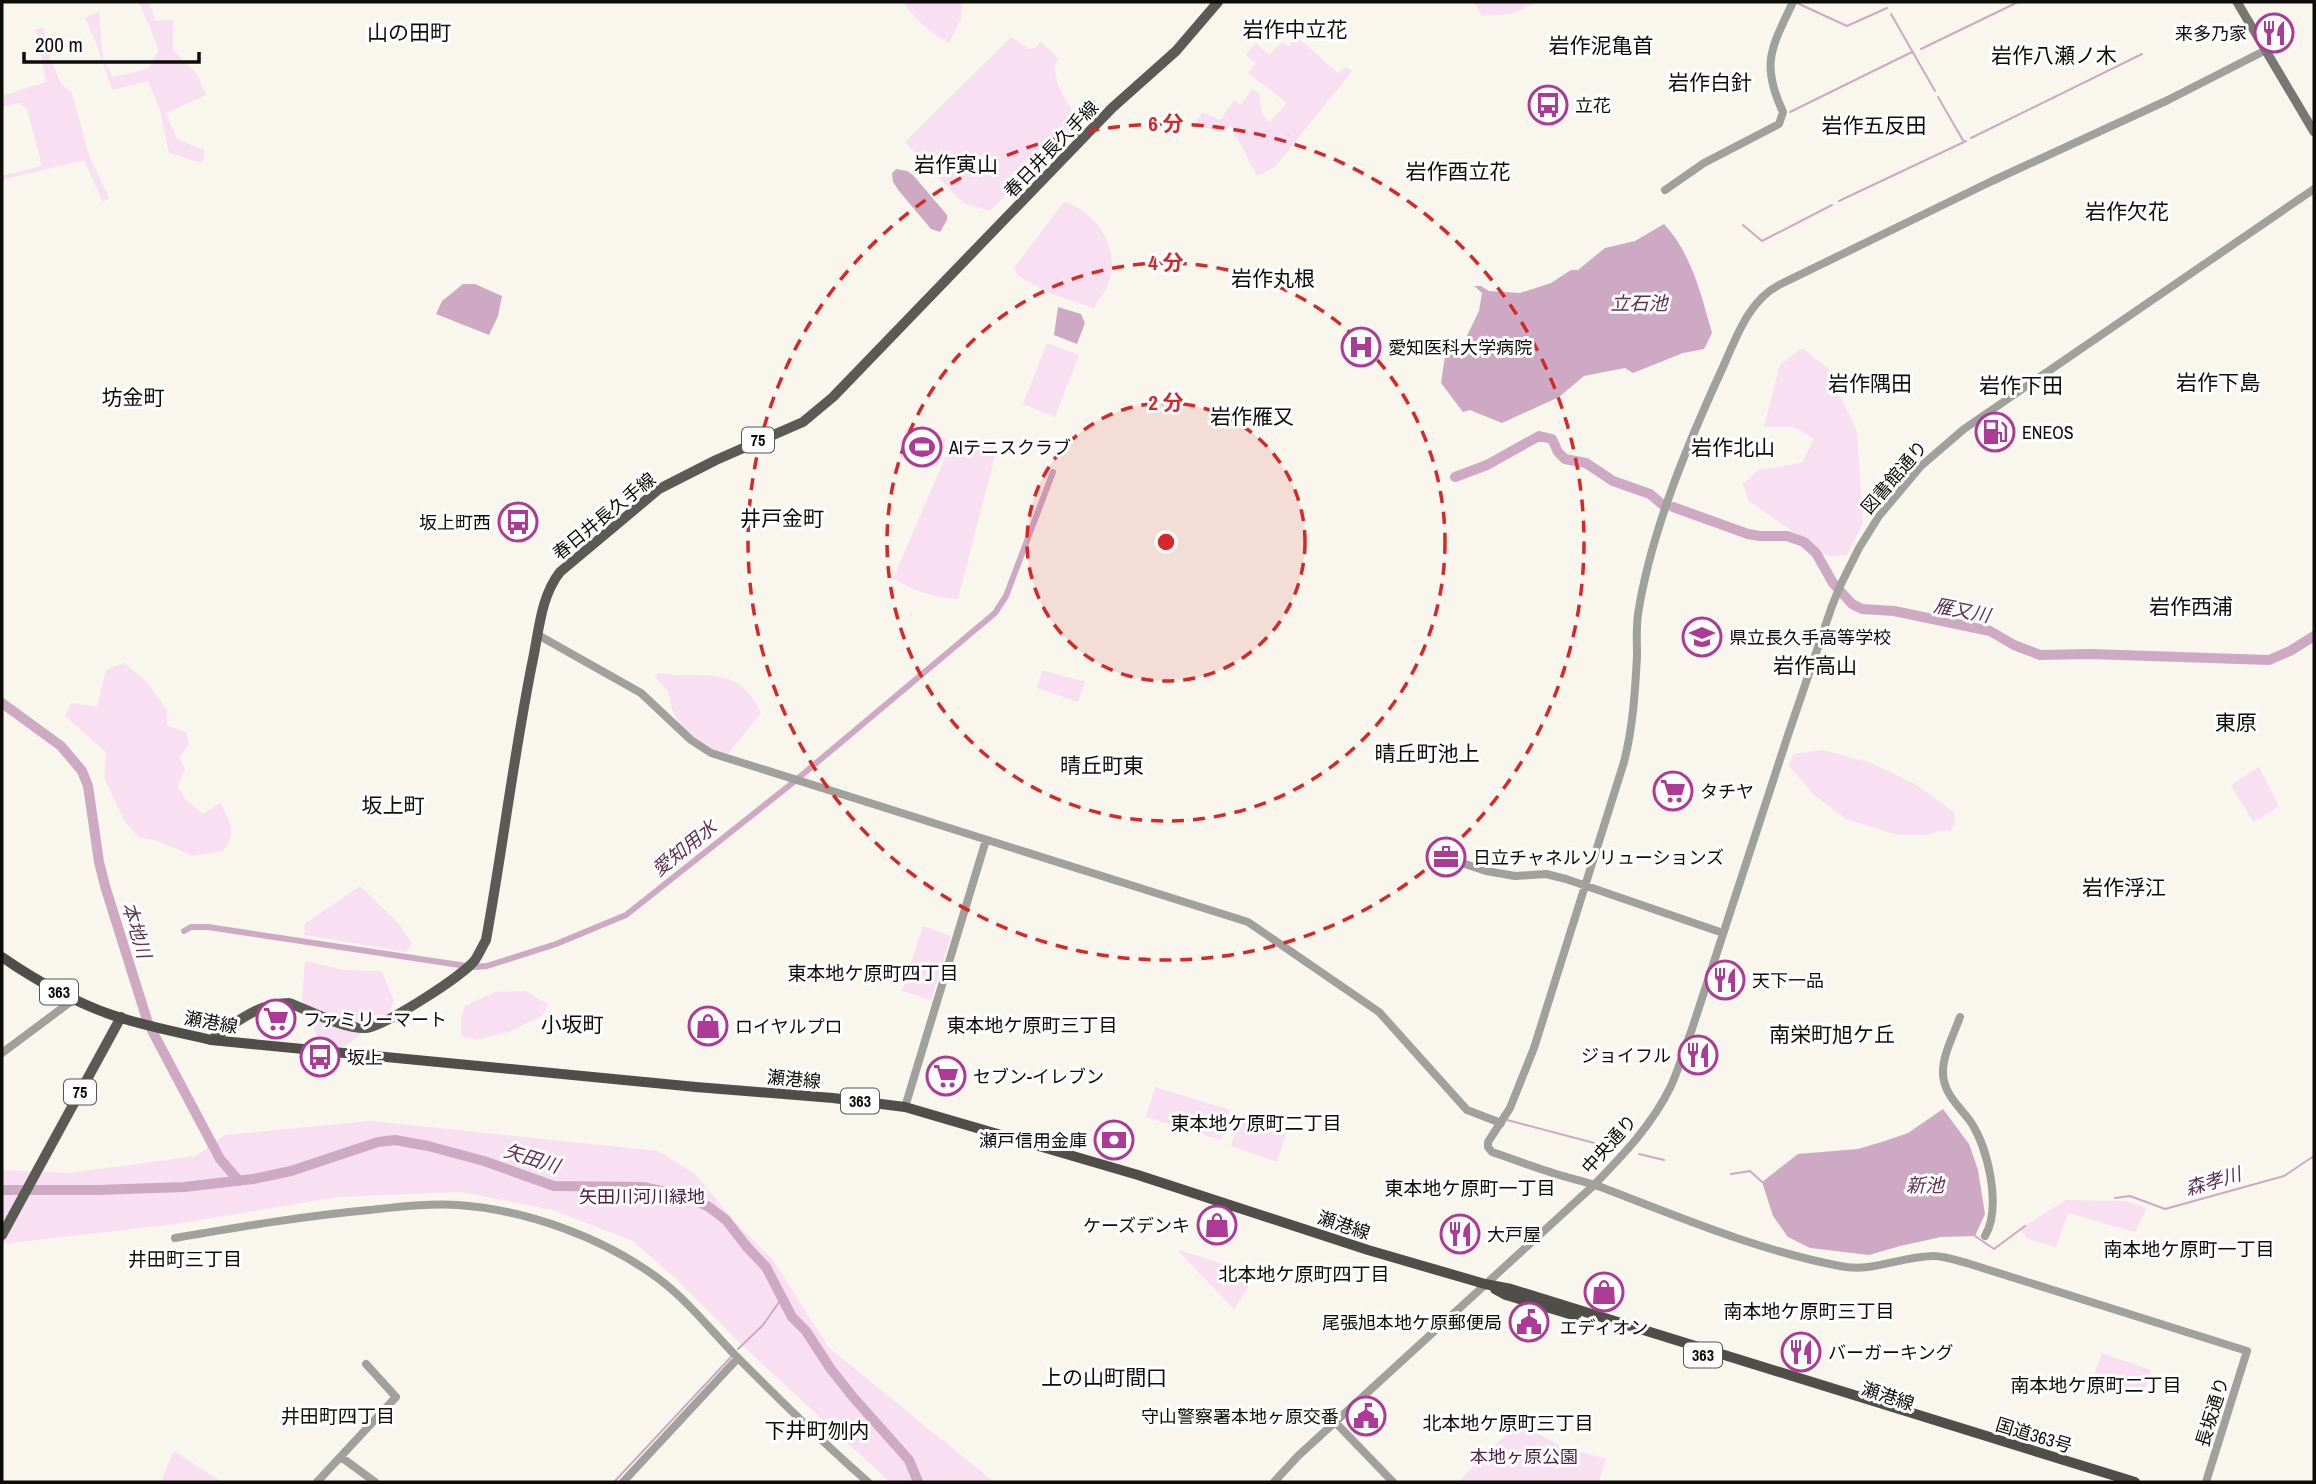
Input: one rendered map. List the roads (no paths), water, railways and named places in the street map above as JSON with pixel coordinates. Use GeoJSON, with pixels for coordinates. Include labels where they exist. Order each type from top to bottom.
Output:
{"type":"FeatureCollection","features":[{"type":"Feature","properties":{"kind":"highway","name":"363"},"geometry":{"type":"LineString","coordinates":[[2,957],[40,983],[73,1000],[121,1017]]}},
{"type":"Feature","properties":{"kind":"highway","name":"瀬港線"},"geometry":{"type":"LineString","coordinates":[[121,1017],[211,1041],[833,1098],[905,1107],[1138,1175],[1368,1250],[1485,1284],[1506,1295],[1923,1421]]}},
{"type":"Feature","properties":{"kind":"highway","name":"国道363号"},"geometry":{"type":"LineString","coordinates":[[1923,1421],[2113,1482]]}},
{"type":"Feature","properties":{"kind":"highway","name":"国道363号"},"geometry":{"type":"LineString","coordinates":[[1923,1421],[2135,1482]]}},
{"type":"Feature","properties":{"kind":"main road","name":"春日井長久手線"},"geometry":{"type":"LineString","coordinates":[[211,1041],[255,1010],[279,1003],[289,1003],[333,1020],[368,1028],[404,1012],[475,960],[486,940],[527,685],[547,593],[559,572],[659,489],[716,460],[803,422],[833,397],[1112,108],[1175,51],[1219,2]]}},
{"type":"Feature","properties":{"kind":"main road"},"geometry":{"type":"LineString","coordinates":[[2237,2],[2314,132]]}},
{"type":"Feature","properties":{"kind":"main road","name":"75"},"geometry":{"type":"LineString","coordinates":[[2,1235],[121,1017]]}},
{"type":"Feature","properties":{"kind":"street"},"geometry":{"type":"LineString","coordinates":[[1665,190],[1704,163],[1779,124],[1783,112],[1772,82],[1770,59],[1773,43],[1793,2]]}},
{"type":"Feature","properties":{"kind":"street"},"geometry":{"type":"LineString","coordinates":[[1594,1185],[1489,1150],[1488,1142],[1510,1108],[1534,1048],[1631,736],[1637,618],[1658,534],[1697,424],[1749,314],[1774,287],[1992,181],[2168,100],[2266,50]]}},
{"type":"Feature","properties":{"kind":"street","name":"図書館通り"},"geometry":{"type":"LineString","coordinates":[[1783,754],[1836,596],[1868,532],[1903,485],[1941,447],[1964,429],[2314,188]]}},
{"type":"Feature","properties":{"kind":"street"},"geometry":{"type":"LineString","coordinates":[[538,635],[640,693],[691,740],[711,753],[1248,922],[1378,1012],[1467,1110],[1501,1123]]}},
{"type":"Feature","properties":{"kind":"street","name":"中央通り"},"geometry":{"type":"LineString","coordinates":[[1274,1482],[1289,1464],[1594,1185],[1636,1140],[1667,1094],[1783,754]]}},
{"type":"Feature","properties":{"kind":"street"},"geometry":{"type":"LineString","coordinates":[[905,1107],[986,840]]}},
{"type":"Feature","properties":{"kind":"street"},"geometry":{"type":"LineString","coordinates":[[1435,854],[1486,871],[1515,876],[1546,874],[1566,879],[1723,933]]}},
{"type":"Feature","properties":{"kind":"street"},"geometry":{"type":"LineString","coordinates":[[2,1053],[73,1000]]}},
{"type":"Feature","properties":{"kind":"street"},"geometry":{"type":"LineString","coordinates":[[1960,1017],[1946,1057],[1943,1077],[1948,1092],[1970,1121],[1986,1155],[1993,1209],[1991,1224],[1985,1236]]}},
{"type":"Feature","properties":{"kind":"street","name":"長坂通り"},"geometry":{"type":"LineString","coordinates":[[1594,1185],[1732,1237],[1801,1257],[1843,1267],[1868,1268],[1907,1258],[1936,1256],[1970,1264],[2247,1351],[2206,1482]]}},
{"type":"Feature","properties":{"kind":"street"},"geometry":{"type":"LineString","coordinates":[[175,1238],[337,1213],[404,1206],[459,1205],[515,1215],[601,1243],[626,1255],[662,1281],[790,1412],[868,1482]]}},
{"type":"Feature","properties":{"kind":"street"},"geometry":{"type":"LineString","coordinates":[[623,1482],[738,1358]]}},
{"type":"Feature","properties":{"kind":"street"},"geometry":{"type":"LineString","coordinates":[[317,1482],[396,1397],[366,1364]]}},
{"type":"Feature","properties":{"kind":"street"},"geometry":{"type":"LineString","coordinates":[[1335,1422],[1393,1482]]}},
{"type":"Feature","properties":{"kind":"street"},"geometry":{"type":"LineString","coordinates":[[341,1457],[374,1482]]}},
{"type":"Feature","properties":{"kind":"water"},"geometry":{"type":"Polygon","coordinates":[[[896,169],[913,175],[947,215],[940,232],[931,229],[899,191],[893,182],[892,173],[896,169]]]}},
{"type":"Feature","properties":{"kind":"water","name":"立石池"},"geometry":{"type":"Polygon","coordinates":[[[1664,224],[1682,248],[1699,290],[1712,333],[1704,349],[1683,353],[1633,373],[1625,368],[1584,376],[1559,397],[1502,423],[1470,410],[1463,412],[1441,383],[1445,356],[1462,346],[1479,311],[1482,293],[1474,286],[1481,286],[1489,291],[1520,293],[1551,283],[1571,270],[1578,270],[1605,248],[1635,241],[1664,224]]]}},
{"type":"Feature","properties":{"kind":"water"},"geometry":{"type":"Polygon","coordinates":[[[463,284],[475,284],[502,296],[498,316],[489,335],[436,314],[442,301],[463,284]]]}},
{"type":"Feature","properties":{"kind":"water"},"geometry":{"type":"Polygon","coordinates":[[[1058,307],[1081,314],[1085,323],[1077,344],[1054,335],[1058,307]]]}},
{"type":"Feature","properties":{"kind":"water","name":"新池"},"geometry":{"type":"Polygon","coordinates":[[[1943,1109],[1969,1144],[1978,1170],[1985,1214],[1975,1236],[1941,1237],[1869,1255],[1810,1248],[1788,1237],[1773,1216],[1762,1182],[1798,1154],[1858,1149],[1885,1141],[1908,1133],[1943,1109]]]}},
{"type":"Feature","properties":{"kind":"waterway"},"geometry":{"type":"LineString","coordinates":[[1921,49],[2018,2]]}},
{"type":"Feature","properties":{"kind":"waterway"},"geometry":{"type":"LineString","coordinates":[[1797,3],[1847,26],[1887,8]]}},
{"type":"Feature","properties":{"kind":"waterway"},"geometry":{"type":"LineString","coordinates":[[1891,14],[1935,91]]}},
{"type":"Feature","properties":{"kind":"waterway"},"geometry":{"type":"LineString","coordinates":[[1790,112],[1912,52]]}},
{"type":"Feature","properties":{"kind":"waterway"},"geometry":{"type":"LineString","coordinates":[[1971,138],[2142,54]]}},
{"type":"Feature","properties":{"kind":"waterway"},"geometry":{"type":"LineString","coordinates":[[1938,97],[1964,142],[1966,141]]}},
{"type":"Feature","properties":{"kind":"waterway"},"geometry":{"type":"LineString","coordinates":[[1839,201],[1964,142]]}},
{"type":"Feature","properties":{"kind":"waterway"},"geometry":{"type":"LineString","coordinates":[[1743,225],[1762,241],[1832,205]]}},
{"type":"Feature","properties":{"kind":"waterway","name":"雁又川"},"geometry":{"type":"LineString","coordinates":[[1455,477],[1487,465],[1539,436],[1552,439],[1565,459],[1586,463],[1613,481],[1650,494],[1663,505]]}},
{"type":"Feature","properties":{"kind":"waterway","name":"愛知用水"},"geometry":{"type":"LineString","coordinates":[[184,931],[191,927],[208,927],[473,967],[487,966],[556,944],[626,915],[790,785],[995,613],[1006,596],[1053,472]]}},
{"type":"Feature","properties":{"kind":"waterway","name":"雁又川"},"geometry":{"type":"LineString","coordinates":[[1673,507],[1748,534],[1787,536],[1804,542],[1816,553],[1833,583],[1852,604],[1862,609],[1894,611],[1990,631],[2014,645],[2040,655],[2269,660],[2314,636]]}},
{"type":"Feature","properties":{"kind":"waterway","name":"本地川"},"geometry":{"type":"LineString","coordinates":[[2,703],[61,746],[82,771],[88,786],[105,886],[148,1023],[220,1159],[239,1181]]}},
{"type":"Feature","properties":{"kind":"waterway"},"geometry":{"type":"LineString","coordinates":[[1507,1120],[1617,1149]]}},
{"type":"Feature","properties":{"kind":"waterway","name":"矢田川"},"geometry":{"type":"LineString","coordinates":[[2,1190],[184,1187],[253,1179],[291,1171],[378,1142],[395,1140],[484,1161],[554,1186],[643,1187],[689,1197],[726,1220],[766,1267],[792,1317],[806,1331],[853,1397],[909,1460],[918,1482]]}},
{"type":"Feature","properties":{"kind":"waterway"},"geometry":{"type":"LineString","coordinates":[[1639,1154],[1664,1160]]}},
{"type":"Feature","properties":{"kind":"waterway","name":"森孝川"},"geometry":{"type":"LineString","coordinates":[[2115,1198],[2130,1196],[2165,1209],[2284,1176],[2314,1156]]}},
{"type":"Feature","properties":{"kind":"waterway"},"geometry":{"type":"LineString","coordinates":[[1731,1174],[1750,1171],[1762,1182]]}},
{"type":"Feature","properties":{"kind":"waterway","name":"森孝川"},"geometry":{"type":"LineString","coordinates":[[1975,1236],[1994,1249],[2025,1226]]}},
{"type":"Feature","properties":{"kind":"waterway"},"geometry":{"type":"LineString","coordinates":[[738,1349],[763,1325],[782,1298]]}},
{"type":"Feature","properties":{"kind":"waterway"},"geometry":{"type":"LineString","coordinates":[[614,1482],[731,1357]]}},
{"type":"Feature","properties":{"kind":"place","name":"来多乃家"},"geometry":{"type":"Point","coordinates":[2274,33]}},
{"type":"Feature","properties":{"kind":"place","name":"立花"},"geometry":{"type":"Point","coordinates":[1548,105]}},
{"type":"Feature","properties":{"kind":"place","name":"愛知医科大学病院"},"geometry":{"type":"Point","coordinates":[1361,347]}},
{"type":"Feature","properties":{"kind":"place","name":"ENEOS"},"geometry":{"type":"Point","coordinates":[1995,432]}},
{"type":"Feature","properties":{"kind":"place","name":"AIテニスクラブ"},"geometry":{"type":"Point","coordinates":[922,447]}},
{"type":"Feature","properties":{"kind":"place","name":"坂上町西"},"geometry":{"type":"Point","coordinates":[518,522]}},
{"type":"Feature","properties":{"kind":"place","name":"県立長久手高等学校"},"geometry":{"type":"Point","coordinates":[1702,637]}},
{"type":"Feature","properties":{"kind":"place","name":"タチヤ"},"geometry":{"type":"Point","coordinates":[1673,791]}},
{"type":"Feature","properties":{"kind":"place","name":"日立チャネルソリューションズ"},"geometry":{"type":"Point","coordinates":[1446,857]}},
{"type":"Feature","properties":{"kind":"place","name":"天下一品"},"geometry":{"type":"Point","coordinates":[1725,980]}},
{"type":"Feature","properties":{"kind":"place","name":"ファミリーマート"},"geometry":{"type":"Point","coordinates":[276,1019]}},
{"type":"Feature","properties":{"kind":"place","name":"ロイヤルプロ"},"geometry":{"type":"Point","coordinates":[708,1026]}},
{"type":"Feature","properties":{"kind":"place","name":"ジョイフル"},"geometry":{"type":"Point","coordinates":[1698,1055]}},
{"type":"Feature","properties":{"kind":"place","name":"坂上"},"geometry":{"type":"Point","coordinates":[320,1057]}},
{"type":"Feature","properties":{"kind":"place","name":"セブン-イレブン"},"geometry":{"type":"Point","coordinates":[946,1076]}},
{"type":"Feature","properties":{"kind":"place","name":"瀬戸信用金庫"},"geometry":{"type":"Point","coordinates":[1114,1140]}},
{"type":"Feature","properties":{"kind":"place","name":"ケーズデンキ"},"geometry":{"type":"Point","coordinates":[1217,1225]}},
{"type":"Feature","properties":{"kind":"place","name":"大戸屋"},"geometry":{"type":"Point","coordinates":[1460,1234]}},
{"type":"Feature","properties":{"kind":"place","name":"エディオン"},"geometry":{"type":"Point","coordinates":[1604,1292]}},
{"type":"Feature","properties":{"kind":"place","name":"尾張旭本地ケ原郵便局"},"geometry":{"type":"Point","coordinates":[1529,1322]}},
{"type":"Feature","properties":{"kind":"place","name":"バーガーキング"},"geometry":{"type":"Point","coordinates":[1801,1352]}},
{"type":"Feature","properties":{"kind":"place","name":"守山警察署本地ヶ原交番"},"geometry":{"type":"Point","coordinates":[1366,1416]}},
{"type":"Feature","properties":{"kind":"district","name":"岩作中立花"},"geometry":{"type":"Point","coordinates":[1295,29]}},
{"type":"Feature","properties":{"kind":"district","name":"山の田町"},"geometry":{"type":"Point","coordinates":[409,32]}},
{"type":"Feature","properties":{"kind":"district","name":"岩作泥亀首"},"geometry":{"type":"Point","coordinates":[1601,45]}},
{"type":"Feature","properties":{"kind":"district","name":"岩作八瀬ノ木"},"geometry":{"type":"Point","coordinates":[2054,55]}},
{"type":"Feature","properties":{"kind":"district","name":"岩作白針"},"geometry":{"type":"Point","coordinates":[1710,82]}},
{"type":"Feature","properties":{"kind":"district","name":"岩作五反田"},"geometry":{"type":"Point","coordinates":[1874,125]}},
{"type":"Feature","properties":{"kind":"district","name":"岩作寅山"},"geometry":{"type":"Point","coordinates":[956,164]}},
{"type":"Feature","properties":{"kind":"district","name":"岩作酉立花"},"geometry":{"type":"Point","coordinates":[1458,171]}},
{"type":"Feature","properties":{"kind":"district","name":"岩作欠花"},"geometry":{"type":"Point","coordinates":[2127,211]}},
{"type":"Feature","properties":{"kind":"district","name":"岩作丸根"},"geometry":{"type":"Point","coordinates":[1273,278]}},
{"type":"Feature","properties":{"kind":"district","name":"岩作下島"},"geometry":{"type":"Point","coordinates":[2218,382]}},
{"type":"Feature","properties":{"kind":"district","name":"岩作隅田"},"geometry":{"type":"Point","coordinates":[1870,383]}},
{"type":"Feature","properties":{"kind":"district","name":"岩作下田"},"geometry":{"type":"Point","coordinates":[2021,385]}},
{"type":"Feature","properties":{"kind":"district","name":"坊金町"},"geometry":{"type":"Point","coordinates":[133,397]}},
{"type":"Feature","properties":{"kind":"district","name":"岩作雁又"},"geometry":{"type":"Point","coordinates":[1252,416]}},
{"type":"Feature","properties":{"kind":"district","name":"岩作北山"},"geometry":{"type":"Point","coordinates":[1733,447]}},
{"type":"Feature","properties":{"kind":"district","name":"井戸金町"},"geometry":{"type":"Point","coordinates":[782,518]}},
{"type":"Feature","properties":{"kind":"district","name":"岩作西浦"},"geometry":{"type":"Point","coordinates":[2191,606]}},
{"type":"Feature","properties":{"kind":"district","name":"岩作高山"},"geometry":{"type":"Point","coordinates":[1815,665]}},
{"type":"Feature","properties":{"kind":"district","name":"東原"},"geometry":{"type":"Point","coordinates":[2236,722]}},
{"type":"Feature","properties":{"kind":"district","name":"晴丘町池上"},"geometry":{"type":"Point","coordinates":[1427,753]}},
{"type":"Feature","properties":{"kind":"district","name":"晴丘町東"},"geometry":{"type":"Point","coordinates":[1102,765]}},
{"type":"Feature","properties":{"kind":"district","name":"坂上町"},"geometry":{"type":"Point","coordinates":[393,805]}},
{"type":"Feature","properties":{"kind":"district","name":"岩作浮江"},"geometry":{"type":"Point","coordinates":[2124,887]}},
{"type":"Feature","properties":{"kind":"district","name":"東本地ケ原町四丁目"},"geometry":{"type":"Point","coordinates":[873,973]}},
{"type":"Feature","properties":{"kind":"district","name":"小坂町"},"geometry":{"type":"Point","coordinates":[572,1024]}},
{"type":"Feature","properties":{"kind":"district","name":"東本地ケ原町三丁目"},"geometry":{"type":"Point","coordinates":[1032,1025]}},
{"type":"Feature","properties":{"kind":"district","name":"南栄町旭ケ丘"},"geometry":{"type":"Point","coordinates":[1832,1034]}},
{"type":"Feature","properties":{"kind":"district","name":"東本地ケ原町二丁目"},"geometry":{"type":"Point","coordinates":[1256,1123]}},
{"type":"Feature","properties":{"kind":"district","name":"東本地ケ原町一丁目"},"geometry":{"type":"Point","coordinates":[1470,1188]}},
{"type":"Feature","properties":{"kind":"district","name":"南本地ケ原町一丁目"},"geometry":{"type":"Point","coordinates":[2189,1249]}},
{"type":"Feature","properties":{"kind":"district","name":"井田町三丁目"},"geometry":{"type":"Point","coordinates":[185,1259]}},
{"type":"Feature","properties":{"kind":"district","name":"北本地ケ原町四丁目"},"geometry":{"type":"Point","coordinates":[1304,1274]}},
{"type":"Feature","properties":{"kind":"district","name":"南本地ケ原町三丁目"},"geometry":{"type":"Point","coordinates":[1809,1311]}},
{"type":"Feature","properties":{"kind":"district","name":"上の山町間口"},"geometry":{"type":"Point","coordinates":[1104,1377]}},
{"type":"Feature","properties":{"kind":"district","name":"南本地ケ原町二丁目"},"geometry":{"type":"Point","coordinates":[2096,1385]}},
{"type":"Feature","properties":{"kind":"district","name":"井田町四丁目"},"geometry":{"type":"Point","coordinates":[338,1416]}},
{"type":"Feature","properties":{"kind":"district","name":"北本地ケ原町三丁目"},"geometry":{"type":"Point","coordinates":[1508,1423]}},
{"type":"Feature","properties":{"kind":"district","name":"下井町刎内"},"geometry":{"type":"Point","coordinates":[817,1430]}},
{"type":"Feature","properties":{"kind":"park label","name":"矢田川河川緑地"},"geometry":{"type":"Point","coordinates":[642,1196]}},
{"type":"Feature","properties":{"kind":"park label","name":"本地ヶ原公園"},"geometry":{"type":"Point","coordinates":[1524,1456]}}]}
